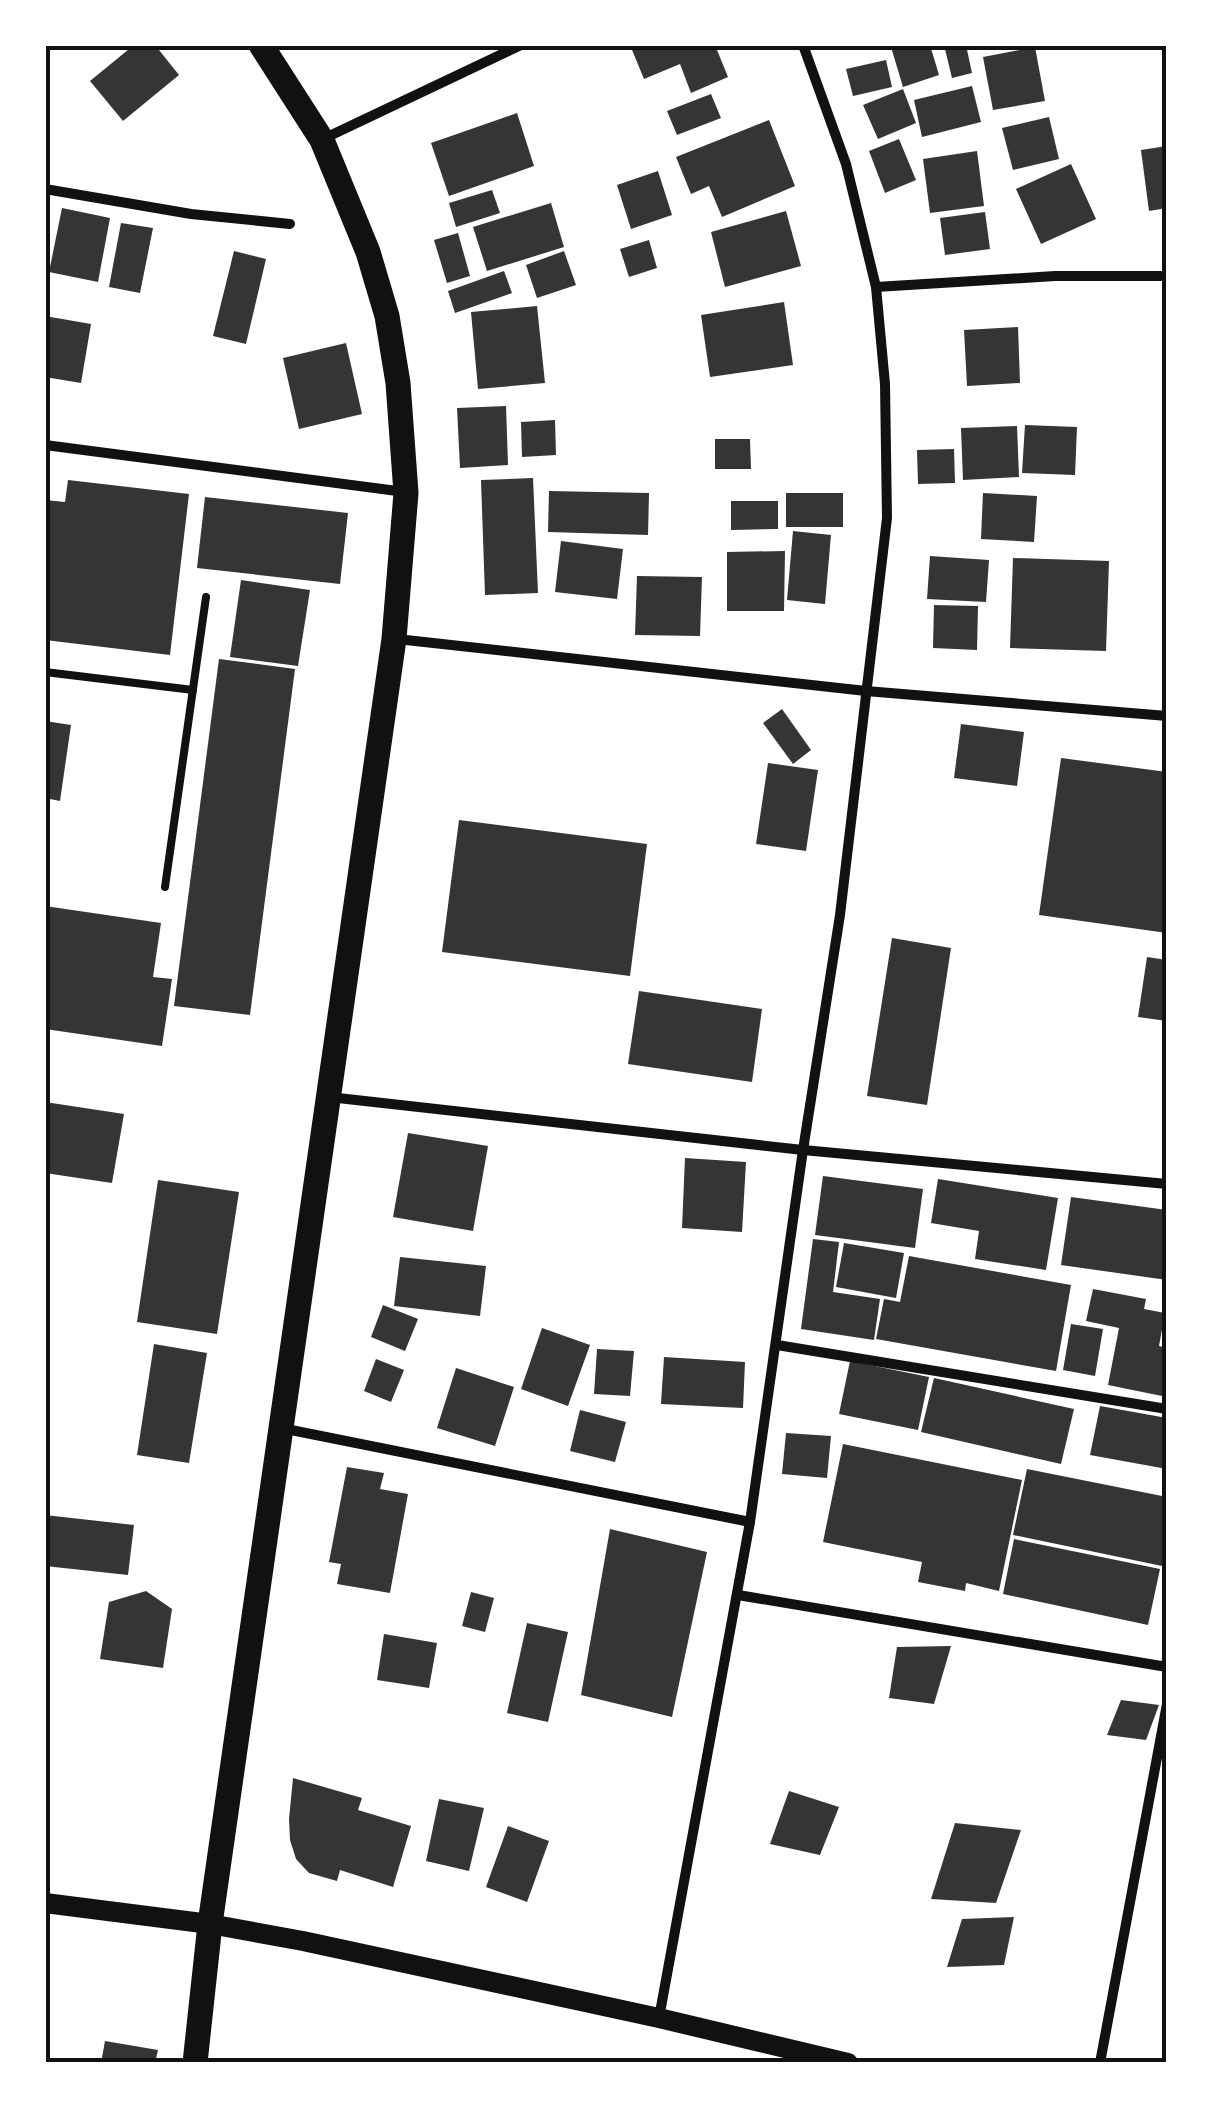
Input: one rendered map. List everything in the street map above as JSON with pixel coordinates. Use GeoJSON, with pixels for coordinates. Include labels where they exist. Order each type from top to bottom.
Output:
{"type":"FeatureCollection","features":[{"type":"Feature","properties":{"kind":"main road"},"geometry":{"type":"LineString","coordinates":[[195,2063],[210,1924],[394,639],[406,492],[398,383],[387,316],[368,252],[322,140],[261,45]]}},
{"type":"Feature","properties":{"kind":"main road"},"geometry":{"type":"LineString","coordinates":[[45,1903],[210,1924],[304,1941],[848,2063]]}},
{"type":"Feature","properties":{"kind":"street"},"geometry":{"type":"LineString","coordinates":[[322,140],[521,45]]}},
{"type":"Feature","properties":{"kind":"street"},"geometry":{"type":"LineString","coordinates":[[659,2018],[750,1522],[802,1150],[840,915],[887,518],[884,384],[876,286],[846,164],[802,45]]}},
{"type":"Feature","properties":{"kind":"street"},"geometry":{"type":"LineString","coordinates":[[45,188],[191,214],[290,224]]}},
{"type":"Feature","properties":{"kind":"street"},"geometry":{"type":"LineString","coordinates":[[876,286],[1055,276],[1167,276]]}},
{"type":"Feature","properties":{"kind":"street"},"geometry":{"type":"LineString","coordinates":[[45,446],[406,492]]}},
{"type":"Feature","properties":{"kind":"street"},"geometry":{"type":"LineString","coordinates":[[394,639],[866,691],[1167,716]]}},
{"type":"Feature","properties":{"kind":"street"},"geometry":{"type":"LineString","coordinates":[[329,1097],[802,1150],[1167,1184]]}},
{"type":"Feature","properties":{"kind":"street"},"geometry":{"type":"LineString","coordinates":[[777,1344],[1167,1409]]}},
{"type":"Feature","properties":{"kind":"street"},"geometry":{"type":"LineString","coordinates":[[280,1428],[750,1522]]}},
{"type":"Feature","properties":{"kind":"street"},"geometry":{"type":"LineString","coordinates":[[738,1595],[1167,1666]]}},
{"type":"Feature","properties":{"kind":"street"},"geometry":{"type":"LineString","coordinates":[[1100,2063],[1167,1704]]}},
{"type":"Feature","properties":{"kind":"lane"},"geometry":{"type":"LineString","coordinates":[[164,887],[206,597]]}},
{"type":"Feature","properties":{"kind":"lane"},"geometry":{"type":"LineString","coordinates":[[45,672],[193,690]]}},
{"type":"Feature","properties":{"kind":"building"},"geometry":{"type":"Polygon","coordinates":[[[134,45],[155,45],[179,75],[123,121],[90,81],[134,45]]]}},
{"type":"Feature","properties":{"kind":"building"},"geometry":{"type":"Polygon","coordinates":[[[630,45],[715,45],[728,77],[691,93],[680,64],[644,79],[630,45]]]}},
{"type":"Feature","properties":{"kind":"building"},"geometry":{"type":"Polygon","coordinates":[[[930,45],[939,75],[903,87],[891,47],[930,45]]]}},
{"type":"Feature","properties":{"kind":"building"},"geometry":{"type":"Polygon","coordinates":[[[944,45],[966,45],[972,73],[952,78],[944,45]]]}},
{"type":"Feature","properties":{"kind":"building"},"geometry":{"type":"Polygon","coordinates":[[[1035,47],[1045,101],[993,110],[983,57],[1035,47]]]}},
{"type":"Feature","properties":{"kind":"building"},"geometry":{"type":"Polygon","coordinates":[[[886,60],[892,87],[853,96],[846,69],[886,60]]]}},
{"type":"Feature","properties":{"kind":"building"},"geometry":{"type":"Polygon","coordinates":[[[972,86],[981,122],[922,137],[914,100],[972,86]]]}},
{"type":"Feature","properties":{"kind":"building"},"geometry":{"type":"Polygon","coordinates":[[[903,89],[916,123],[878,139],[863,105],[903,89]]]}},
{"type":"Feature","properties":{"kind":"building"},"geometry":{"type":"Polygon","coordinates":[[[711,94],[721,118],[677,135],[667,111],[711,94]]]}},
{"type":"Feature","properties":{"kind":"building"},"geometry":{"type":"Polygon","coordinates":[[[517,113],[534,166],[449,196],[431,143],[517,113]]]}},
{"type":"Feature","properties":{"kind":"building"},"geometry":{"type":"Polygon","coordinates":[[[1049,117],[1059,159],[1013,170],[1002,128],[1049,117]]]}},
{"type":"Feature","properties":{"kind":"building"},"geometry":{"type":"Polygon","coordinates":[[[769,120],[795,186],[722,217],[709,186],[691,194],[676,157],[769,120]]]}},
{"type":"Feature","properties":{"kind":"building"},"geometry":{"type":"Polygon","coordinates":[[[899,139],[916,180],[885,193],[869,151],[899,139]]]}},
{"type":"Feature","properties":{"kind":"building"},"geometry":{"type":"Polygon","coordinates":[[[1167,146],[1167,208],[1149,211],[1141,150],[1167,146]]]}},
{"type":"Feature","properties":{"kind":"building"},"geometry":{"type":"Polygon","coordinates":[[[977,151],[984,206],[930,213],[923,159],[977,151]]]}},
{"type":"Feature","properties":{"kind":"building"},"geometry":{"type":"Polygon","coordinates":[[[1071,164],[1096,219],[1041,244],[1016,189],[1071,164]]]}},
{"type":"Feature","properties":{"kind":"building"},"geometry":{"type":"Polygon","coordinates":[[[658,171],[672,215],[631,229],[617,185],[658,171]]]}},
{"type":"Feature","properties":{"kind":"building"},"geometry":{"type":"Polygon","coordinates":[[[492,190],[500,213],[456,227],[449,203],[492,190]]]}},
{"type":"Feature","properties":{"kind":"building"},"geometry":{"type":"Polygon","coordinates":[[[551,203],[564,247],[487,271],[473,227],[551,203]]]}},
{"type":"Feature","properties":{"kind":"building"},"geometry":{"type":"Polygon","coordinates":[[[62,208],[110,218],[98,282],[49,272],[62,208]]]}},
{"type":"Feature","properties":{"kind":"building"},"geometry":{"type":"Polygon","coordinates":[[[786,211],[801,266],[725,287],[711,232],[786,211]]]}},
{"type":"Feature","properties":{"kind":"building"},"geometry":{"type":"Polygon","coordinates":[[[985,212],[990,249],[945,255],[940,218],[985,212]]]}},
{"type":"Feature","properties":{"kind":"building"},"geometry":{"type":"Polygon","coordinates":[[[121,223],[153,228],[140,293],[109,287],[121,223]]]}},
{"type":"Feature","properties":{"kind":"building"},"geometry":{"type":"Polygon","coordinates":[[[458,233],[470,276],[447,283],[434,240],[458,233]]]}},
{"type":"Feature","properties":{"kind":"building"},"geometry":{"type":"Polygon","coordinates":[[[649,240],[657,268],[629,277],[620,249],[649,240]]]}},
{"type":"Feature","properties":{"kind":"building"},"geometry":{"type":"Polygon","coordinates":[[[234,251],[266,259],[246,344],[213,336],[234,251]]]}},
{"type":"Feature","properties":{"kind":"building"},"geometry":{"type":"Polygon","coordinates":[[[564,251],[576,285],[537,298],[526,265],[564,251]]]}},
{"type":"Feature","properties":{"kind":"building"},"geometry":{"type":"Polygon","coordinates":[[[504,271],[512,293],[455,313],[448,291],[504,271]]]}},
{"type":"Feature","properties":{"kind":"building"},"geometry":{"type":"Polygon","coordinates":[[[784,302],[793,365],[710,377],[701,315],[784,302]]]}},
{"type":"Feature","properties":{"kind":"building"},"geometry":{"type":"Polygon","coordinates":[[[537,306],[545,383],[478,389],[471,312],[537,306]]]}},
{"type":"Feature","properties":{"kind":"building"},"geometry":{"type":"Polygon","coordinates":[[[45,316],[91,324],[81,383],[45,377],[45,316]]]}},
{"type":"Feature","properties":{"kind":"building"},"geometry":{"type":"Polygon","coordinates":[[[1018,327],[1020,383],[967,386],[964,330],[1018,327]]]}},
{"type":"Feature","properties":{"kind":"building"},"geometry":{"type":"Polygon","coordinates":[[[346,343],[362,414],[299,429],[283,358],[346,343]]]}},
{"type":"Feature","properties":{"kind":"building"},"geometry":{"type":"Polygon","coordinates":[[[506,406],[508,465],[460,468],[457,408],[506,406]]]}},
{"type":"Feature","properties":{"kind":"building"},"geometry":{"type":"Polygon","coordinates":[[[555,420],[556,455],[522,457],[521,422],[555,420]]]}},
{"type":"Feature","properties":{"kind":"building"},"geometry":{"type":"Polygon","coordinates":[[[1025,425],[1077,427],[1075,475],[1022,473],[1025,425]]]}},
{"type":"Feature","properties":{"kind":"building"},"geometry":{"type":"Polygon","coordinates":[[[1017,426],[1019,477],[963,480],[961,428],[1017,426]]]}},
{"type":"Feature","properties":{"kind":"building"},"geometry":{"type":"Polygon","coordinates":[[[715,439],[750,439],[751,469],[715,469],[715,439]]]}},
{"type":"Feature","properties":{"kind":"building"},"geometry":{"type":"Polygon","coordinates":[[[954,449],[955,483],[918,484],[917,450],[954,449]]]}},
{"type":"Feature","properties":{"kind":"building"},"geometry":{"type":"Polygon","coordinates":[[[533,478],[538,593],[485,595],[481,480],[533,478]]]}},
{"type":"Feature","properties":{"kind":"building"},"geometry":{"type":"Polygon","coordinates":[[[68,480],[189,494],[170,655],[45,640],[45,500],[65,502],[68,480]]]}},
{"type":"Feature","properties":{"kind":"building"},"geometry":{"type":"Polygon","coordinates":[[[549,491],[649,493],[648,535],[548,532],[549,491]]]}},
{"type":"Feature","properties":{"kind":"building"},"geometry":{"type":"Polygon","coordinates":[[[786,493],[843,493],[843,527],[786,527],[786,493]]]}},
{"type":"Feature","properties":{"kind":"building"},"geometry":{"type":"Polygon","coordinates":[[[983,493],[1037,496],[1034,542],[981,539],[983,493]]]}},
{"type":"Feature","properties":{"kind":"building"},"geometry":{"type":"Polygon","coordinates":[[[205,497],[348,513],[340,584],[197,568],[205,497]]]}},
{"type":"Feature","properties":{"kind":"building"},"geometry":{"type":"Polygon","coordinates":[[[731,501],[778,501],[778,529],[731,530],[731,501]]]}},
{"type":"Feature","properties":{"kind":"building"},"geometry":{"type":"Polygon","coordinates":[[[793,531],[831,535],[825,604],[787,600],[793,531]]]}},
{"type":"Feature","properties":{"kind":"building"},"geometry":{"type":"Polygon","coordinates":[[[561,541],[623,549],[617,599],[555,592],[561,541]]]}},
{"type":"Feature","properties":{"kind":"building"},"geometry":{"type":"Polygon","coordinates":[[[785,551],[784,611],[727,611],[727,552],[785,551]]]}},
{"type":"Feature","properties":{"kind":"building"},"geometry":{"type":"Polygon","coordinates":[[[930,556],[989,560],[986,602],[927,599],[930,556]]]}},
{"type":"Feature","properties":{"kind":"building"},"geometry":{"type":"Polygon","coordinates":[[[1013,558],[1109,561],[1106,651],[1010,648],[1013,558]]]}},
{"type":"Feature","properties":{"kind":"building"},"geometry":{"type":"Polygon","coordinates":[[[637,576],[702,577],[700,636],[635,635],[637,576]]]}},
{"type":"Feature","properties":{"kind":"building"},"geometry":{"type":"Polygon","coordinates":[[[241,580],[310,590],[298,666],[230,657],[241,580]]]}},
{"type":"Feature","properties":{"kind":"building"},"geometry":{"type":"Polygon","coordinates":[[[934,605],[978,606],[977,650],[933,648],[934,605]]]}},
{"type":"Feature","properties":{"kind":"building"},"geometry":{"type":"Polygon","coordinates":[[[219,659],[295,669],[250,1015],[174,1006],[219,659]]]}},
{"type":"Feature","properties":{"kind":"building"},"geometry":{"type":"Polygon","coordinates":[[[782,709],[811,750],[793,764],[763,723],[782,709]]]}},
{"type":"Feature","properties":{"kind":"building"},"geometry":{"type":"Polygon","coordinates":[[[45,721],[71,725],[60,801],[45,798],[45,721]]]}},
{"type":"Feature","properties":{"kind":"building"},"geometry":{"type":"Polygon","coordinates":[[[961,724],[1024,732],[1017,786],[954,778],[961,724]]]}},
{"type":"Feature","properties":{"kind":"building"},"geometry":{"type":"Polygon","coordinates":[[[1061,758],[1167,772],[1167,933],[1039,915],[1061,758]]]}},
{"type":"Feature","properties":{"kind":"building"},"geometry":{"type":"Polygon","coordinates":[[[768,763],[818,770],[806,851],[756,844],[768,763]]]}},
{"type":"Feature","properties":{"kind":"building"},"geometry":{"type":"Polygon","coordinates":[[[459,820],[647,844],[630,976],[442,952],[459,820]]]}},
{"type":"Feature","properties":{"kind":"building"},"geometry":{"type":"Polygon","coordinates":[[[45,906],[161,923],[153,977],[172,979],[162,1046],[45,1029],[45,906]]]}},
{"type":"Feature","properties":{"kind":"building"},"geometry":{"type":"Polygon","coordinates":[[[892,938],[951,948],[927,1105],[867,1096],[892,938]]]}},
{"type":"Feature","properties":{"kind":"building"},"geometry":{"type":"Polygon","coordinates":[[[1147,957],[1167,960],[1167,1021],[1138,1017],[1147,957]]]}},
{"type":"Feature","properties":{"kind":"building"},"geometry":{"type":"Polygon","coordinates":[[[639,991],[762,1009],[752,1082],[628,1064],[639,991]]]}},
{"type":"Feature","properties":{"kind":"building"},"geometry":{"type":"Polygon","coordinates":[[[45,1102],[124,1114],[112,1183],[45,1173],[45,1102]]]}},
{"type":"Feature","properties":{"kind":"building"},"geometry":{"type":"Polygon","coordinates":[[[408,1133],[488,1146],[473,1231],[393,1217],[408,1133]]]}},
{"type":"Feature","properties":{"kind":"building"},"geometry":{"type":"Polygon","coordinates":[[[685,1158],[746,1162],[742,1232],[682,1228],[685,1158]]]}},
{"type":"Feature","properties":{"kind":"building"},"geometry":{"type":"Polygon","coordinates":[[[823,1176],[923,1189],[915,1248],[815,1235],[823,1176]]]}},
{"type":"Feature","properties":{"kind":"building"},"geometry":{"type":"Polygon","coordinates":[[[938,1179],[1058,1198],[1046,1270],[975,1259],[979,1231],[931,1223],[938,1179]]]}},
{"type":"Feature","properties":{"kind":"building"},"geometry":{"type":"Polygon","coordinates":[[[158,1180],[239,1192],[217,1334],[137,1322],[158,1180]]]}},
{"type":"Feature","properties":{"kind":"building"},"geometry":{"type":"Polygon","coordinates":[[[1071,1197],[1167,1210],[1167,1280],[1061,1265],[1071,1197]]]}},
{"type":"Feature","properties":{"kind":"building"},"geometry":{"type":"Polygon","coordinates":[[[813,1239],[839,1242],[833,1292],[880,1299],[874,1340],[801,1329],[813,1239]]]}},
{"type":"Feature","properties":{"kind":"building"},"geometry":{"type":"Polygon","coordinates":[[[844,1243],[904,1253],[896,1298],[836,1287],[844,1243]]]}},
{"type":"Feature","properties":{"kind":"building"},"geometry":{"type":"Polygon","coordinates":[[[909,1256],[1071,1285],[1056,1371],[876,1339],[884,1299],[900,1302],[909,1256]]]}},
{"type":"Feature","properties":{"kind":"building"},"geometry":{"type":"Polygon","coordinates":[[[400,1257],[486,1266],[480,1316],[394,1306],[400,1257]]]}},
{"type":"Feature","properties":{"kind":"building"},"geometry":{"type":"Polygon","coordinates":[[[1093,1289],[1146,1299],[1144,1309],[1165,1313],[1159,1346],[1167,1348],[1167,1397],[1108,1385],[1119,1328],[1086,1321],[1093,1289]]]}},
{"type":"Feature","properties":{"kind":"building"},"geometry":{"type":"Polygon","coordinates":[[[383,1305],[418,1319],[405,1351],[371,1337],[383,1305]]]}},
{"type":"Feature","properties":{"kind":"building"},"geometry":{"type":"Polygon","coordinates":[[[1071,1324],[1103,1329],[1095,1376],[1063,1370],[1071,1324]]]}},
{"type":"Feature","properties":{"kind":"building"},"geometry":{"type":"Polygon","coordinates":[[[542,1328],[590,1345],[568,1406],[521,1389],[542,1328]]]}},
{"type":"Feature","properties":{"kind":"building"},"geometry":{"type":"Polygon","coordinates":[[[154,1344],[207,1353],[189,1463],[137,1455],[154,1344]]]}},
{"type":"Feature","properties":{"kind":"building"},"geometry":{"type":"Polygon","coordinates":[[[597,1349],[634,1351],[630,1396],[594,1394],[597,1349]]]}},
{"type":"Feature","properties":{"kind":"building"},"geometry":{"type":"Polygon","coordinates":[[[664,1357],[745,1362],[743,1408],[661,1404],[664,1357]]]}},
{"type":"Feature","properties":{"kind":"building"},"geometry":{"type":"Polygon","coordinates":[[[376,1359],[404,1370],[391,1402],[364,1391],[376,1359]]]}},
{"type":"Feature","properties":{"kind":"building"},"geometry":{"type":"Polygon","coordinates":[[[850,1361],[929,1377],[918,1430],[839,1414],[850,1361]]]}},
{"type":"Feature","properties":{"kind":"building"},"geometry":{"type":"Polygon","coordinates":[[[456,1368],[514,1387],[495,1446],[437,1428],[456,1368]]]}},
{"type":"Feature","properties":{"kind":"building"},"geometry":{"type":"Polygon","coordinates":[[[934,1378],[1074,1409],[1061,1464],[921,1432],[934,1378]]]}},
{"type":"Feature","properties":{"kind":"building"},"geometry":{"type":"Polygon","coordinates":[[[1100,1406],[1167,1418],[1167,1469],[1090,1455],[1100,1406]]]}},
{"type":"Feature","properties":{"kind":"building"},"geometry":{"type":"Polygon","coordinates":[[[580,1410],[626,1422],[615,1462],[570,1451],[580,1410]]]}},
{"type":"Feature","properties":{"kind":"building"},"geometry":{"type":"Polygon","coordinates":[[[786,1433],[831,1436],[827,1478],[782,1474],[786,1433]]]}},
{"type":"Feature","properties":{"kind":"building"},"geometry":{"type":"Polygon","coordinates":[[[843,1444],[1022,1480],[999,1591],[966,1583],[965,1591],[918,1582],[922,1562],[823,1542],[843,1444]]]}},
{"type":"Feature","properties":{"kind":"building"},"geometry":{"type":"Polygon","coordinates":[[[347,1467],[384,1473],[380,1489],[408,1494],[390,1593],[337,1584],[341,1564],[329,1562],[347,1467]]]}},
{"type":"Feature","properties":{"kind":"building"},"geometry":{"type":"Polygon","coordinates":[[[1027,1469],[1167,1497],[1167,1540],[1162,1566],[1013,1535],[1027,1469]]]}},
{"type":"Feature","properties":{"kind":"building"},"geometry":{"type":"Polygon","coordinates":[[[45,1515],[134,1525],[128,1575],[45,1566],[45,1515]]]}},
{"type":"Feature","properties":{"kind":"building"},"geometry":{"type":"Polygon","coordinates":[[[610,1529],[707,1552],[672,1717],[581,1695],[610,1529]]]}},
{"type":"Feature","properties":{"kind":"building"},"geometry":{"type":"Polygon","coordinates":[[[1014,1539],[1160,1569],[1148,1625],[1003,1594],[1014,1539]]]}},
{"type":"Feature","properties":{"kind":"building"},"geometry":{"type":"Polygon","coordinates":[[[146,1591],[172,1609],[163,1668],[100,1659],[109,1602],[146,1591]]]}},
{"type":"Feature","properties":{"kind":"building"},"geometry":{"type":"Polygon","coordinates":[[[471,1592],[494,1598],[485,1632],[462,1626],[471,1592]]]}},
{"type":"Feature","properties":{"kind":"building"},"geometry":{"type":"Polygon","coordinates":[[[527,1623],[568,1632],[548,1722],[507,1713],[527,1623]]]}},
{"type":"Feature","properties":{"kind":"building"},"geometry":{"type":"Polygon","coordinates":[[[384,1634],[437,1643],[429,1688],[377,1680],[384,1634]]]}},
{"type":"Feature","properties":{"kind":"building"},"geometry":{"type":"Polygon","coordinates":[[[951,1646],[934,1704],[889,1698],[897,1647],[951,1646]]]}},
{"type":"Feature","properties":{"kind":"building"},"geometry":{"type":"Polygon","coordinates":[[[1121,1700],[1159,1705],[1146,1740],[1107,1735],[1121,1700]]]}},
{"type":"Feature","properties":{"kind":"building"},"geometry":{"type":"Polygon","coordinates":[[[293,1778],[362,1798],[358,1810],[411,1826],[393,1887],[340,1870],[337,1881],[309,1873],[296,1859],[289,1819],[293,1778]]]}},
{"type":"Feature","properties":{"kind":"building"},"geometry":{"type":"Polygon","coordinates":[[[789,1791],[839,1807],[820,1855],[770,1844],[789,1791]]]}},
{"type":"Feature","properties":{"kind":"building"},"geometry":{"type":"Polygon","coordinates":[[[439,1799],[484,1808],[469,1871],[426,1861],[439,1799]]]}},
{"type":"Feature","properties":{"kind":"building"},"geometry":{"type":"Polygon","coordinates":[[[955,1823],[1021,1830],[996,1903],[931,1899],[955,1823]]]}},
{"type":"Feature","properties":{"kind":"building"},"geometry":{"type":"Polygon","coordinates":[[[508,1826],[549,1841],[527,1902],[486,1887],[508,1826]]]}},
{"type":"Feature","properties":{"kind":"building"},"geometry":{"type":"Polygon","coordinates":[[[1014,1917],[1004,1965],[947,1967],[962,1919],[1014,1917]]]}},
{"type":"Feature","properties":{"kind":"building"},"geometry":{"type":"Polygon","coordinates":[[[105,2041],[158,2050],[155,2063],[101,2063],[105,2041]]]}}]}
